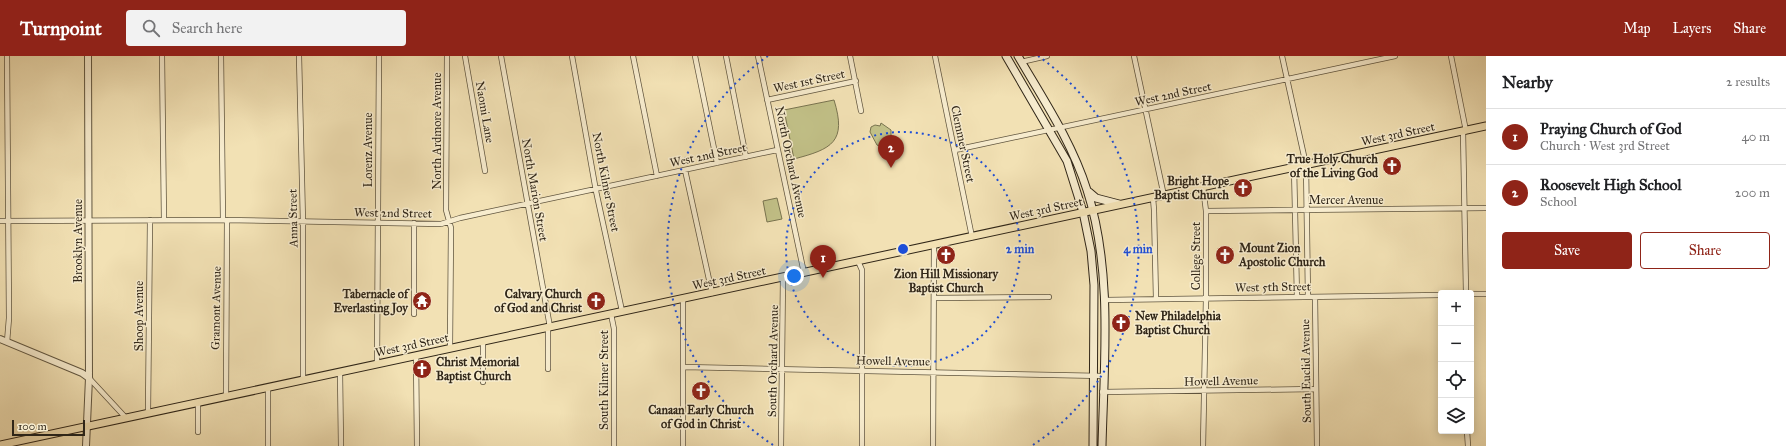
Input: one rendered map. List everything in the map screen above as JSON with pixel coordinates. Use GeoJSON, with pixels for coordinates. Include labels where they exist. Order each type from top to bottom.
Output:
{"type":"FeatureCollection","features":[{"type":"Feature","properties":{"kind":"main road"},"geometry":{"type":"LineString","coordinates":[[1006,56],[1067,161],[1083,212],[1091,251],[1094,285],[1093,446]]}},
{"type":"Feature","properties":{"kind":"main road"},"geometry":{"type":"LineString","coordinates":[[1020,59],[1060,128],[1087,189],[1093,210],[1101,262],[1104,300],[1102,446]]}},
{"type":"Feature","properties":{"kind":"main road","name":"West 3rd Street"},"geometry":{"type":"LineString","coordinates":[[0,445],[14,444],[87,426],[198,402],[1486,126]]}},
{"type":"Feature","properties":{"kind":"main road"},"geometry":{"type":"LineString","coordinates":[[1087,189],[1096,198],[1121,205]]}},
{"type":"Feature","properties":{"kind":"street"},"geometry":{"type":"LineString","coordinates":[[7,56],[7,342]]}},
{"type":"Feature","properties":{"kind":"street","name":"Brooklyn Avenue"},"geometry":{"type":"LineString","coordinates":[[86,446],[89,378],[88,56]]}},
{"type":"Feature","properties":{"kind":"street"},"geometry":{"type":"LineString","coordinates":[[162,56],[164,220]]}},
{"type":"Feature","properties":{"kind":"street","name":"Gramont Avenue"},"geometry":{"type":"LineString","coordinates":[[221,56],[225,220],[226,396]]}},
{"type":"Feature","properties":{"kind":"street","name":"Anna Street"},"geometry":{"type":"LineString","coordinates":[[299,56],[303,222],[304,380]]}},
{"type":"Feature","properties":{"kind":"street","name":"Lorenz Avenue"},"geometry":{"type":"LineString","coordinates":[[377,364],[379,56]]}},
{"type":"Feature","properties":{"kind":"street","name":"North Ardmore Avenue"},"geometry":{"type":"LineString","coordinates":[[447,56],[446,210],[451,228],[450,348]]}},
{"type":"Feature","properties":{"kind":"street","name":"Naomi Lane"},"geometry":{"type":"LineString","coordinates":[[465,56],[485,171]]}},
{"type":"Feature","properties":{"kind":"street","name":"North Marion Street"},"geometry":{"type":"LineString","coordinates":[[501,56],[549,327],[548,368]]}},
{"type":"Feature","properties":{"kind":"street","name":"North Kilmer Street"},"geometry":{"type":"LineString","coordinates":[[572,56],[596,189],[622,312]]}},
{"type":"Feature","properties":{"kind":"street"},"geometry":{"type":"LineString","coordinates":[[633,56],[657,176]]}},
{"type":"Feature","properties":{"kind":"street"},"geometry":{"type":"LineString","coordinates":[[695,56],[717,163]]}},
{"type":"Feature","properties":{"kind":"street"},"geometry":{"type":"LineString","coordinates":[[726,56],[746,157]]}},
{"type":"Feature","properties":{"kind":"street","name":"North Orchard Avenue"},"geometry":{"type":"LineString","coordinates":[[758,56],[804,272]]}},
{"type":"Feature","properties":{"kind":"street"},"geometry":{"type":"LineString","coordinates":[[850,56],[862,111]]}},
{"type":"Feature","properties":{"kind":"street","name":"Clemmer Street"},"geometry":{"type":"LineString","coordinates":[[935,56],[972,237]]}},
{"type":"Feature","properties":{"kind":"street"},"geometry":{"type":"LineString","coordinates":[[1020,59],[1047,56]]}},
{"type":"Feature","properties":{"kind":"street"},"geometry":{"type":"LineString","coordinates":[[1134,56],[1164,196]]}},
{"type":"Feature","properties":{"kind":"street"},"geometry":{"type":"LineString","coordinates":[[1282,56],[1306,165],[1308,296]]}},
{"type":"Feature","properties":{"kind":"street","name":"West 2nd Street"},"geometry":{"type":"LineString","coordinates":[[954,150],[1395,56]]}},
{"type":"Feature","properties":{"kind":"street"},"geometry":{"type":"LineString","coordinates":[[1451,56],[1464,131],[1466,290]]}},
{"type":"Feature","properties":{"kind":"street","name":"West 1st Street"},"geometry":{"type":"LineString","coordinates":[[767,100],[856,81]]}},
{"type":"Feature","properties":{"kind":"street","name":"West 2nd Street"},"geometry":{"type":"LineString","coordinates":[[0,221],[225,220],[441,224],[527,203],[777,150]]}},
{"type":"Feature","properties":{"kind":"street"},"geometry":{"type":"LineString","coordinates":[[1294,167],[1297,296]]}},
{"type":"Feature","properties":{"kind":"street"},"geometry":{"type":"LineString","coordinates":[[685,170],[712,293]]}},
{"type":"Feature","properties":{"kind":"street","name":"College Street"},"geometry":{"type":"LineString","coordinates":[[1203,187],[1206,211],[1203,446]]}},
{"type":"Feature","properties":{"kind":"street"},"geometry":{"type":"LineString","coordinates":[[1153,198],[1156,299]]}},
{"type":"Feature","properties":{"kind":"street","name":"Mercer Avenue"},"geometry":{"type":"LineString","coordinates":[[1206,211],[1486,208]]}},
{"type":"Feature","properties":{"kind":"street","name":"Shoop Avenue"},"geometry":{"type":"LineString","coordinates":[[148,413],[150,220]]}},
{"type":"Feature","properties":{"kind":"street"},"geometry":{"type":"LineString","coordinates":[[414,223],[414,314]]}},
{"type":"Feature","properties":{"kind":"street"},"geometry":{"type":"LineString","coordinates":[[933,446],[934,245]]}},
{"type":"Feature","properties":{"kind":"street"},"geometry":{"type":"LineString","coordinates":[[858,261],[862,270],[862,446]]}},
{"type":"Feature","properties":{"kind":"street","name":"South Orchard Avenue"},"geometry":{"type":"LineString","coordinates":[[781,446],[783,277]]}},
{"type":"Feature","properties":{"kind":"street"},"geometry":{"type":"LineString","coordinates":[[1474,294],[1486,294]]}},
{"type":"Feature","properties":{"kind":"street","name":"West 5th Street"},"geometry":{"type":"LineString","coordinates":[[1104,300],[1438,295]]}},
{"type":"Feature","properties":{"kind":"street","name":"South Euclid Avenue"},"geometry":{"type":"LineString","coordinates":[[1314,296],[1317,446]]}},
{"type":"Feature","properties":{"kind":"street"},"geometry":{"type":"LineString","coordinates":[[934,298],[1049,297]]}},
{"type":"Feature","properties":{"kind":"street"},"geometry":{"type":"LineString","coordinates":[[683,299],[683,446]]}},
{"type":"Feature","properties":{"kind":"street","name":"South Kilmer Street"},"geometry":{"type":"LineString","coordinates":[[612,314],[614,329],[614,446]]}},
{"type":"Feature","properties":{"kind":"street"},"geometry":{"type":"LineString","coordinates":[[0,339],[82,373],[89,378],[126,418]]}},
{"type":"Feature","properties":{"kind":"street"},"geometry":{"type":"LineString","coordinates":[[483,342],[483,382]]}},
{"type":"Feature","properties":{"kind":"street"},"geometry":{"type":"LineString","coordinates":[[416,356],[417,446]]}},
{"type":"Feature","properties":{"kind":"street","name":"Howell Avenue"},"geometry":{"type":"LineString","coordinates":[[684,367],[1103,376]]}},
{"type":"Feature","properties":{"kind":"street"},"geometry":{"type":"LineString","coordinates":[[340,372],[341,446]]}},
{"type":"Feature","properties":{"kind":"street"},"geometry":{"type":"LineString","coordinates":[[268,387],[268,446]]}},
{"type":"Feature","properties":{"kind":"street","name":"Howell Avenue"},"geometry":{"type":"LineString","coordinates":[[1102,392],[1316,389]]}},
{"type":"Feature","properties":{"kind":"street"},"geometry":{"type":"LineString","coordinates":[[198,402],[198,432]]}},
{"type":"Feature","properties":{"kind":"street"},"geometry":{"type":"LineString","coordinates":[[1467,434],[1468,446]]}},
{"type":"Feature","properties":{"kind":"shaded area"},"geometry":{"type":"Polygon","coordinates":[[[834,100],[838,114],[839,126],[833,142],[827,147],[818,151],[794,159],[784,110],[834,100]]]}},
{"type":"Feature","properties":{"kind":"shaded area"},"geometry":{"type":"Polygon","coordinates":[[[881,123],[891,130],[891,139],[879,146],[870,132],[871,127],[875,125],[880,126],[881,123]]]}},
{"type":"Feature","properties":{"kind":"shaded area"},"geometry":{"type":"Polygon","coordinates":[[[777,198],[782,219],[767,222],[763,201],[777,198]]]}},
{"type":"Feature","properties":{"kind":"place","name":"True Holy Church of the Living God"},"geometry":{"type":"Point","coordinates":[1392,166]}},
{"type":"Feature","properties":{"kind":"place","name":"Roosevelt High School"},"geometry":{"type":"Point","coordinates":[891,168]}},
{"type":"Feature","properties":{"kind":"place","name":"Bright Hope Baptist Church"},"geometry":{"type":"Point","coordinates":[1243,188]}},
{"type":"Feature","properties":{"kind":"place","name":"Zion Hill Missionary Baptist Church"},"geometry":{"type":"Point","coordinates":[946,255]}},
{"type":"Feature","properties":{"kind":"place","name":"Mount Zion Apostolic Church"},"geometry":{"type":"Point","coordinates":[1225,255]}},
{"type":"Feature","properties":{"kind":"place","name":"Praying Church of God"},"geometry":{"type":"Point","coordinates":[823,278]}},
{"type":"Feature","properties":{"kind":"place","name":"Tabernacle of Everlasting Joy"},"geometry":{"type":"Point","coordinates":[422,301]}},
{"type":"Feature","properties":{"kind":"place","name":"Calvary Church of God and Christ"},"geometry":{"type":"Point","coordinates":[596,301]}},
{"type":"Feature","properties":{"kind":"place","name":"New Philadelphia Baptist Church"},"geometry":{"type":"Point","coordinates":[1121,323]}},
{"type":"Feature","properties":{"kind":"place","name":"Christ Memorial Baptist Church"},"geometry":{"type":"Point","coordinates":[422,369]}},
{"type":"Feature","properties":{"kind":"place","name":"Canaan Early Church of God in Christ"},"geometry":{"type":"Point","coordinates":[701,391]}}]}
